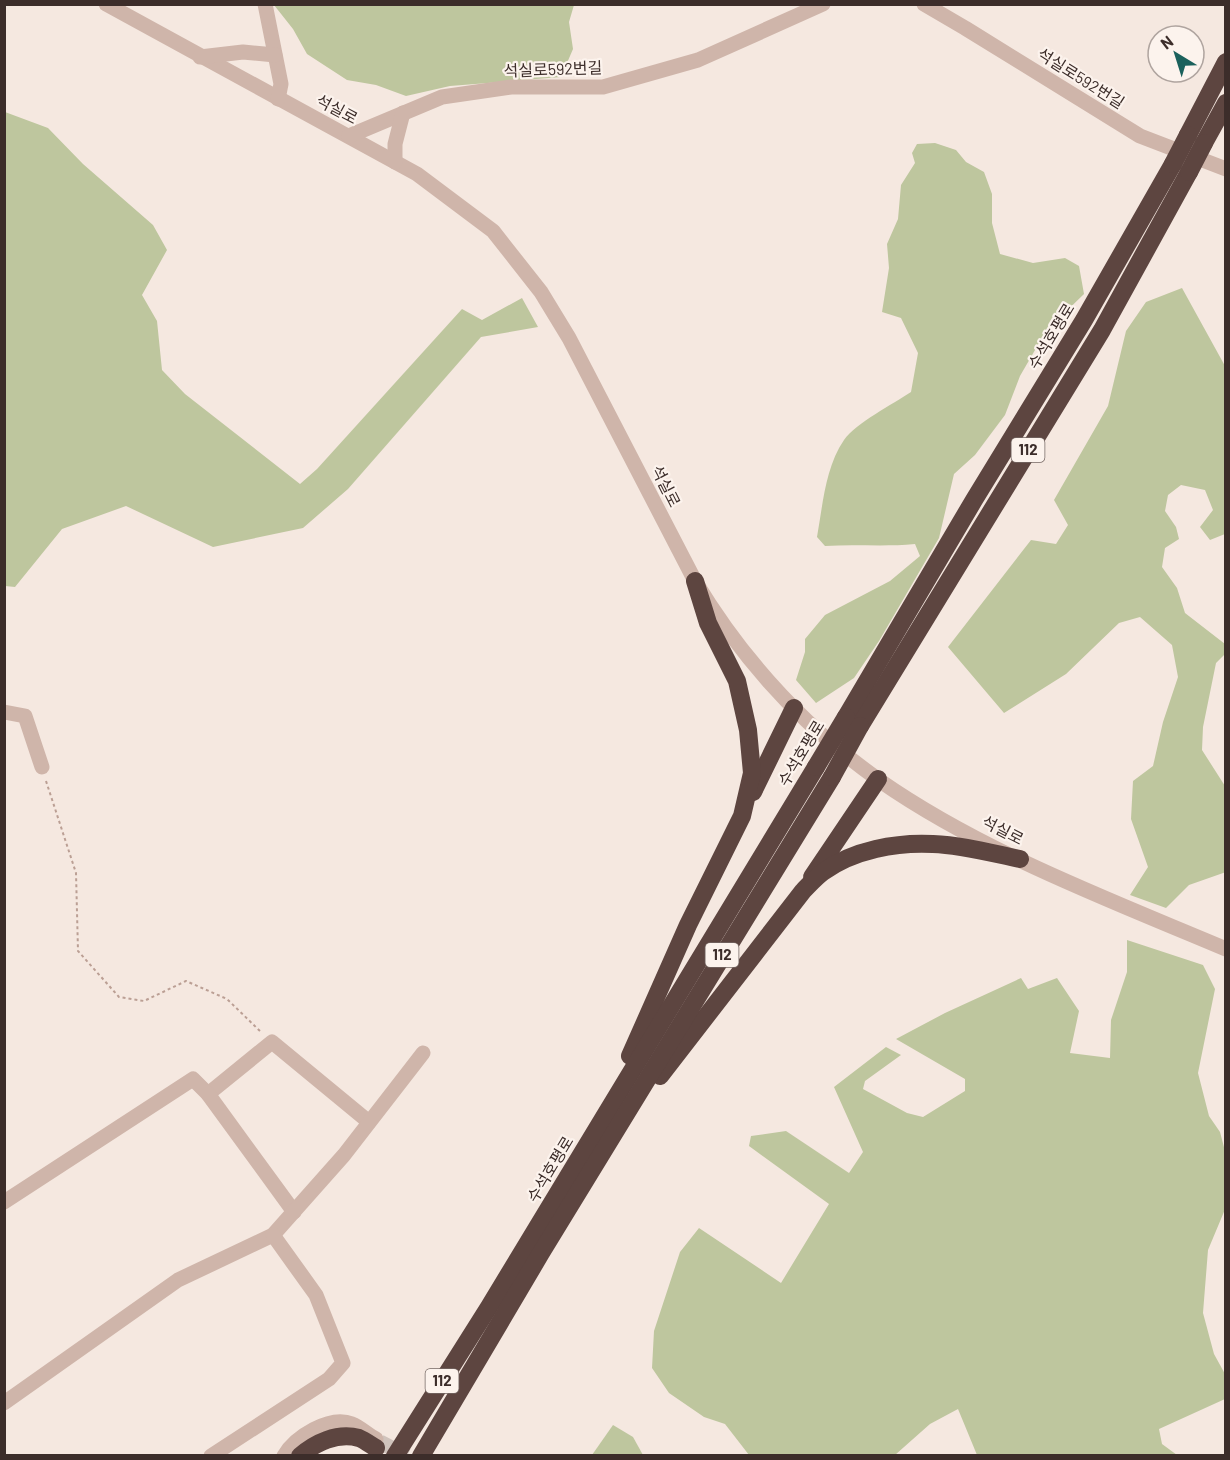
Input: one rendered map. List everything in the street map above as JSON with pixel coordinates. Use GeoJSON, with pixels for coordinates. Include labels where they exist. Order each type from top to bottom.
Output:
{"type":"FeatureCollection","features":[{"type":"Feature","properties":{"kind":"highway","name":"수석호평로"},"geometry":{"type":"LineString","coordinates":[[421,1455],[608,1128],[853,721],[1102,330],[1196,139],[1226,62]]}},
{"type":"Feature","properties":{"kind":"highway","name":"수석호평로"},"geometry":{"type":"LineString","coordinates":[[1196,139],[1226,103]]}},
{"type":"Feature","properties":{"kind":"highway"},"geometry":{"type":"LineString","coordinates":[[695,581],[708,623],[737,681],[748,730],[752,773],[742,816]]}},
{"type":"Feature","properties":{"kind":"highway"},"geometry":{"type":"LineString","coordinates":[[608,1128],[688,926],[794,708]]}},
{"type":"Feature","properties":{"kind":"highway"},"geometry":{"type":"LineString","coordinates":[[803,891],[878,779]]}},
{"type":"Feature","properties":{"kind":"highway"},"geometry":{"type":"LineString","coordinates":[[608,1128],[803,891],[823,872],[853,856],[883,848],[933,843],[1020,859]]}},
{"type":"Feature","properties":{"kind":"highway","name":"수석호평로"},"geometry":{"type":"LineString","coordinates":[[396,1455],[489,1307],[608,1128]]}},
{"type":"Feature","properties":{"kind":"highway"},"geometry":{"type":"LineString","coordinates":[[300,1455],[314,1444],[334,1437],[360,1434],[378,1445]]}},
{"type":"Feature","properties":{"kind":"street","name":"석실로"},"geometry":{"type":"LineString","coordinates":[[106,4],[417,174],[493,231],[541,292],[569,338],[695,581],[738,646],[794,708],[818,730],[878,779],[926,810],[1020,859],[1226,949]]}},
{"type":"Feature","properties":{"kind":"street"},"geometry":{"type":"LineString","coordinates":[[265,4],[281,84],[278,99]]}},
{"type":"Feature","properties":{"kind":"street","name":"석실로592번길"},"geometry":{"type":"LineString","coordinates":[[349,136],[442,96],[499,89],[603,87],[698,60],[823,4]]}},
{"type":"Feature","properties":{"kind":"street","name":"석실로592번길"},"geometry":{"type":"LineString","coordinates":[[924,4],[1140,135],[1226,169]]}},
{"type":"Feature","properties":{"kind":"street"},"geometry":{"type":"LineString","coordinates":[[200,57],[243,52],[275,55]]}},
{"type":"Feature","properties":{"kind":"street"},"geometry":{"type":"LineString","coordinates":[[395,162],[394,144],[403,113]]}},
{"type":"Feature","properties":{"kind":"street"},"geometry":{"type":"LineString","coordinates":[[4,712],[25,716],[42,766]]}},
{"type":"Feature","properties":{"kind":"street"},"geometry":{"type":"LineString","coordinates":[[208,1094],[272,1041],[369,1122]]}},
{"type":"Feature","properties":{"kind":"street"},"geometry":{"type":"LineString","coordinates":[[4,1403],[178,1280],[273,1235],[344,1155],[423,1053]]}},
{"type":"Feature","properties":{"kind":"street"},"geometry":{"type":"LineString","coordinates":[[4,1202],[193,1079],[208,1094],[294,1212]]}},
{"type":"Feature","properties":{"kind":"street"},"geometry":{"type":"LineString","coordinates":[[211,1455],[329,1379],[343,1364],[316,1295],[273,1235]]}},
{"type":"Feature","properties":{"kind":"street"},"geometry":{"type":"LineString","coordinates":[[284,1455],[289,1447],[301,1437],[312,1430],[332,1424],[351,1423],[360,1434]]}},
{"type":"Feature","properties":{"kind":"path"},"geometry":{"type":"LineString","coordinates":[[42,766],[76,873],[78,951],[119,997],[144,1001],[186,981],[227,999],[272,1041]]}},
{"type":"Feature","properties":{"kind":"green space"},"geometry":{"type":"Polygon","coordinates":[[[274,5],[574,5],[569,22],[573,49],[561,77],[450,86],[406,96],[376,85],[347,80],[307,54],[293,29],[274,5]]]}},
{"type":"Feature","properties":{"kind":"green space"},"geometry":{"type":"Polygon","coordinates":[[[5,112],[48,128],[83,164],[153,225],[167,250],[142,295],[157,321],[162,370],[185,394],[300,484],[317,469],[462,309],[482,320],[522,298],[538,327],[481,337],[348,489],[303,528],[213,547],[126,506],[62,529],[15,587],[5,586],[5,112]]]}},
{"type":"Feature","properties":{"kind":"green space"},"geometry":{"type":"Polygon","coordinates":[[[935,143],[956,150],[966,162],[984,172],[992,194],[992,223],[1000,254],[1033,263],[1065,258],[1079,266],[1084,294],[1046,331],[1020,376],[1005,415],[975,455],[954,474],[939,538],[879,641],[854,678],[816,703],[796,680],[805,652],[805,639],[825,615],[890,581],[920,556],[915,544],[825,546],[817,537],[829,474],[844,440],[866,421],[911,392],[918,353],[901,318],[882,312],[889,268],[887,244],[898,219],[901,185],[915,163],[912,153],[917,144],[935,143]]]}},
{"type":"Feature","properties":{"kind":"green space"},"geometry":{"type":"Polygon","coordinates":[[[1182,288],[1225,366],[1225,534],[1210,540],[1200,527],[1213,510],[1205,490],[1181,485],[1168,495],[1165,511],[1176,527],[1179,539],[1165,548],[1162,567],[1177,588],[1185,613],[1225,644],[1225,654],[1216,663],[1203,727],[1202,750],[1225,786],[1226,872],[1189,885],[1166,908],[1130,895],[1148,867],[1131,819],[1133,781],[1153,766],[1163,722],[1178,677],[1172,645],[1140,617],[1119,623],[1066,674],[1004,713],[948,647],[1031,540],[1056,544],[1068,525],[1054,500],[1108,406],[1126,331],[1146,302],[1182,288]]]}},
{"type":"Feature","properties":{"kind":"green space"},"geometry":{"type":"Polygon","coordinates":[[[1127,940],[1203,965],[1215,989],[1198,1073],[1209,1116],[1220,1132],[1225,1151],[1226,1207],[1208,1250],[1203,1313],[1214,1354],[1225,1374],[1225,1399],[1159,1429],[1162,1444],[1177,1455],[977,1455],[958,1409],[930,1424],[895,1455],[749,1455],[725,1424],[704,1417],[669,1393],[652,1368],[654,1331],[680,1252],[699,1228],[781,1283],[829,1204],[749,1146],[751,1136],[786,1131],[849,1173],[863,1152],[834,1087],[886,1047],[901,1055],[865,1081],[863,1089],[907,1113],[923,1117],[965,1091],[965,1079],[896,1039],[945,1013],[1021,978],[1028,989],[1057,978],[1079,1011],[1070,1053],[1110,1058],[1111,1020],[1127,972],[1127,940]]]}},
{"type":"Feature","properties":{"kind":"green space"},"geometry":{"type":"Polygon","coordinates":[[[613,1425],[633,1437],[643,1455],[592,1455],[613,1425]]]}},
{"type":"Feature","properties":{"kind":"tunnel"},"geometry":{"type":"LineString","coordinates":[[380,1442],[407,1456]]}}]}
